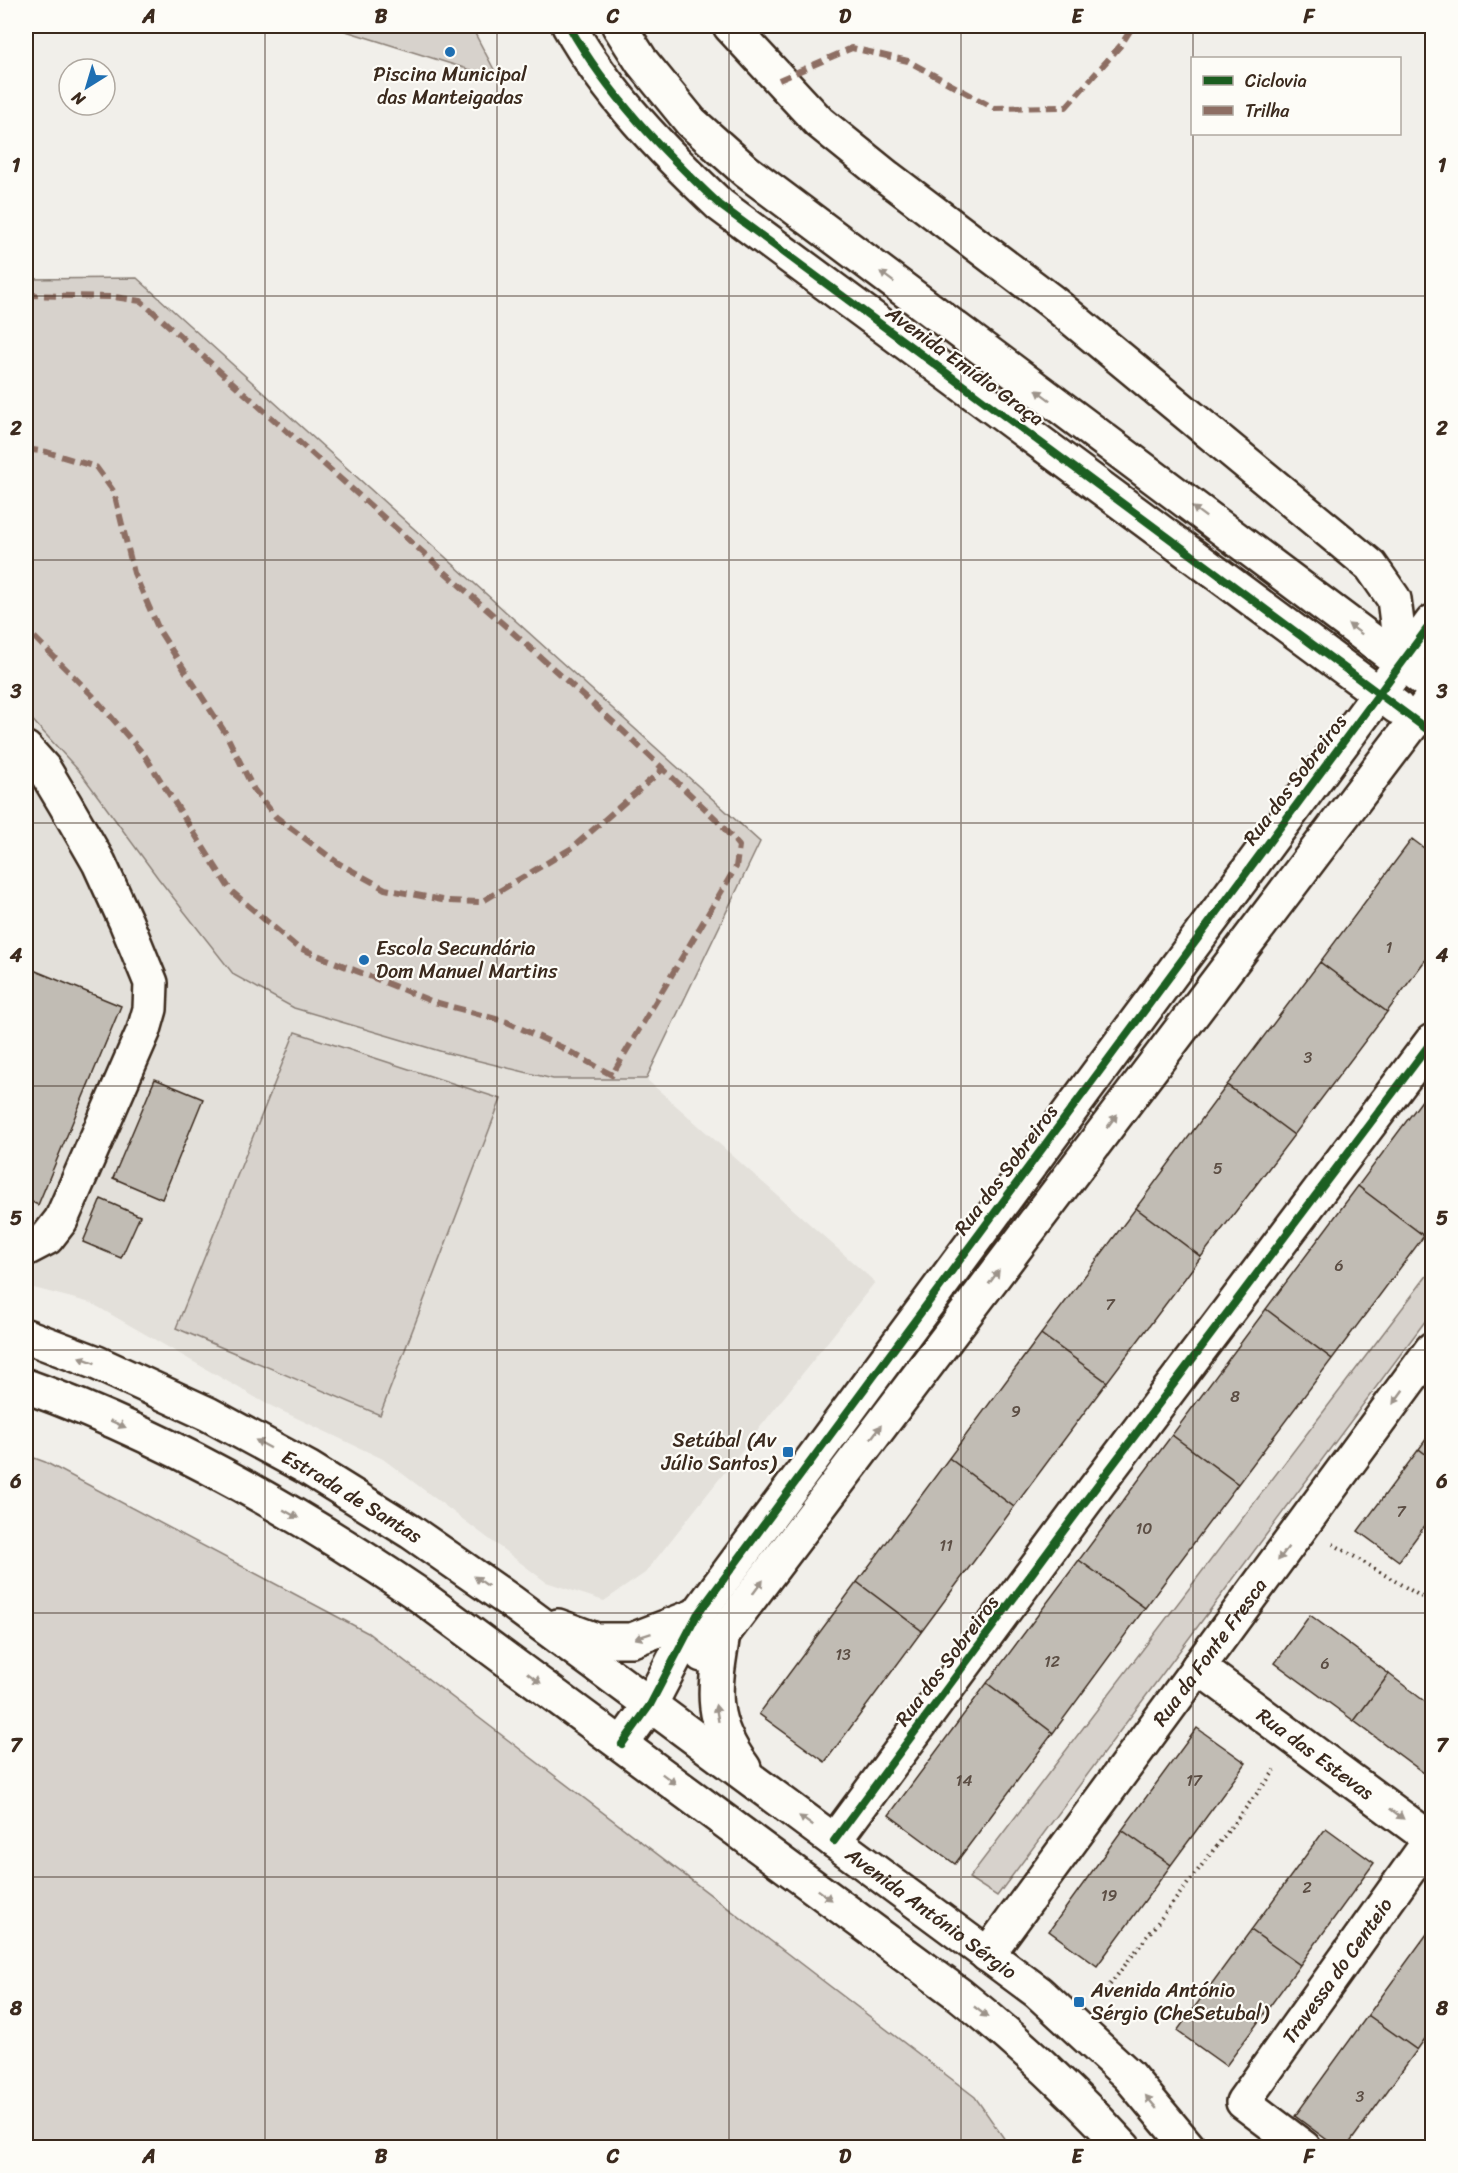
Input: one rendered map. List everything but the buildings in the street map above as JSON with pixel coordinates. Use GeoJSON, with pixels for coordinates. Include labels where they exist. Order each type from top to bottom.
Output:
{"type":"FeatureCollection","features":[{"type":"Feature","properties":{"kind":"street","name":"Avenida Emídio Graça"},"geometry":{"type":"LineString","coordinates":[[569,26],[589,62],[630,112],[720,206],[1380,694],[1427,717]]}},
{"type":"Feature","properties":{"kind":"street","name":"Avenida Emídio Graça"},"geometry":{"type":"LineString","coordinates":[[619,26],[642,62],[691,122],[746,171],[1432,686]]}},
{"type":"Feature","properties":{"kind":"street"},"geometry":{"type":"LineString","coordinates":[[730,26],[819,122],[887,177],[1051,300],[1371,566],[1394,599],[1402,663]]}},
{"type":"Feature","properties":{"kind":"street","name":"Rua dos Sobreiros"},"geometry":{"type":"LineString","coordinates":[[650,1705],[697,1615],[1432,622]]}},
{"type":"Feature","properties":{"kind":"street"},"geometry":{"type":"LineString","coordinates":[[622,1744],[650,1705],[723,1634],[1427,717]]}},
{"type":"Feature","properties":{"kind":"street"},"geometry":{"type":"LineString","coordinates":[[26,749],[44,769],[99,863],[151,983],[150,1009],[144,1030],[61,1221],[47,1238],[26,1249]]}},
{"type":"Feature","properties":{"kind":"street","name":"Rua dos Sobreiros"},"geometry":{"type":"LineString","coordinates":[[834,1841],[1432,1041]]}},
{"type":"Feature","properties":{"kind":"street","name":"Estrada de Santas"},"geometry":{"type":"LineString","coordinates":[[26,1336],[97,1364],[208,1414],[308,1468],[411,1532],[650,1705]]}},
{"type":"Feature","properties":{"kind":"street","name":"Rua da Fonte Fresca"},"geometry":{"type":"LineString","coordinates":[[987,1955],[1432,1349]]}},
{"type":"Feature","properties":{"kind":"street"},"geometry":{"type":"LineString","coordinates":[[26,1386],[152,1439],[324,1533],[487,1643],[960,1995],[1019,2042],[1074,2093],[1124,2148]]}},
{"type":"Feature","properties":{"kind":"street"},"geometry":{"type":"LineString","coordinates":[[528,1615],[596,1640],[632,1640],[697,1615]]}},
{"type":"Feature","properties":{"kind":"street"},"geometry":{"type":"LineString","coordinates":[[723,1634],[714,1695],[719,1722],[731,1750],[754,1782]]}},
{"type":"Feature","properties":{"kind":"street","name":"Rua das Estevas"},"geometry":{"type":"LineString","coordinates":[[1198,1667],[1432,1840]]}},
{"type":"Feature","properties":{"kind":"street","name":"Avenida António Sérgio"},"geometry":{"type":"LineString","coordinates":[[650,1705],[1038,1992],[1128,2074],[1189,2148]]}},
{"type":"Feature","properties":{"kind":"street","name":"Travessa do Centeio"},"geometry":{"type":"LineString","coordinates":[[1304,2148],[1243,2102],[1432,1840]]}},
{"type":"Feature","properties":{"kind":"path"},"geometry":{"type":"LineString","coordinates":[[1303,1526],[1432,1603]]}},
{"type":"Feature","properties":{"kind":"path"},"geometry":{"type":"LineString","coordinates":[[1106,1990],[1298,1740]]}},
{"type":"Feature","properties":{"kind":"shaded area","name":"Piscina Municipal das Manteigadas"},"geometry":{"type":"Polygon","coordinates":[[[330,26],[471,26],[499,79],[330,26]]]}},
{"type":"Feature","properties":{"kind":"shaded area","name":"Escola Secundária Dom Manuel Martins"},"geometry":{"type":"Polygon","coordinates":[[[137,278],[760,842],[646,1079],[875,1282],[645,1573],[604,1601],[546,1582],[383,1459],[265,1403],[91,1303],[26,1286],[26,279],[137,278]]]}},
{"type":"Feature","properties":{"kind":"shaded area"},"geometry":{"type":"Polygon","coordinates":[[[137,278],[760,842],[646,1079],[553,1079],[443,1052],[294,1008],[234,975],[158,878],[80,772],[26,713],[26,279],[137,278]]]}},
{"type":"Feature","properties":{"kind":"shaded area"},"geometry":{"type":"Polygon","coordinates":[[[295,1032],[501,1099],[380,1415],[176,1328],[295,1032]]]}},
{"type":"Feature","properties":{"kind":"shaded area"},"geometry":{"type":"Polygon","coordinates":[[[1432,1269],[1432,1312],[997,1896],[969,1878],[1432,1269]]]}},
{"type":"Feature","properties":{"kind":"shaded area"},"geometry":{"type":"Polygon","coordinates":[[[26,1455],[45,1462],[368,1633],[975,2097],[1010,2147],[26,2147],[26,1455]]]}},
{"type":"Feature","properties":{"kind":"marked path"},"geometry":{"type":"LineString","coordinates":[[779,80],[852,48],[908,61],[994,108],[1066,107],[1121,45],[1133,26]]}},
{"type":"Feature","properties":{"kind":"marked path"},"geometry":{"type":"LineString","coordinates":[[26,295],[114,297],[141,301],[622,730],[716,819],[739,846],[736,867],[612,1075],[561,1047],[507,1022],[431,1001],[297,947],[231,891],[145,756],[92,695],[26,629]]}},
{"type":"Feature","properties":{"kind":"marked path"},"geometry":{"type":"LineString","coordinates":[[26,449],[47,452],[96,467],[114,492],[134,573],[160,632],[226,734],[254,790],[276,817],[338,863],[385,889],[447,901],[481,902],[572,848],[663,769]]}},
{"type":"Feature","properties":{"kind":"cycle path"},"geometry":{"type":"LineString","coordinates":[[569,26],[619,99],[678,164],[720,205],[1432,733]]}},
{"type":"Feature","properties":{"kind":"cycle path"},"geometry":{"type":"LineString","coordinates":[[622,1744],[650,1705],[697,1615],[1432,622]]}},
{"type":"Feature","properties":{"kind":"cycle path"},"geometry":{"type":"LineString","coordinates":[[834,1841],[1084,1503],[1432,1041]]}},
{"type":"Feature","properties":{"kind":"place","name":"Piscina Municipal das Manteigadas"},"geometry":{"type":"Point","coordinates":[450,52]}},
{"type":"Feature","properties":{"kind":"place","name":"Escola Secundária Dom Manuel Martins"},"geometry":{"type":"Point","coordinates":[364,960]}},
{"type":"Feature","properties":{"kind":"place","name":"Setúbal (Av Júlio Santos)"},"geometry":{"type":"Point","coordinates":[788,1452]}},
{"type":"Feature","properties":{"kind":"place","name":"Avenida António Sérgio (CheSetubal)"},"geometry":{"type":"Point","coordinates":[1079,2002]}}]}
